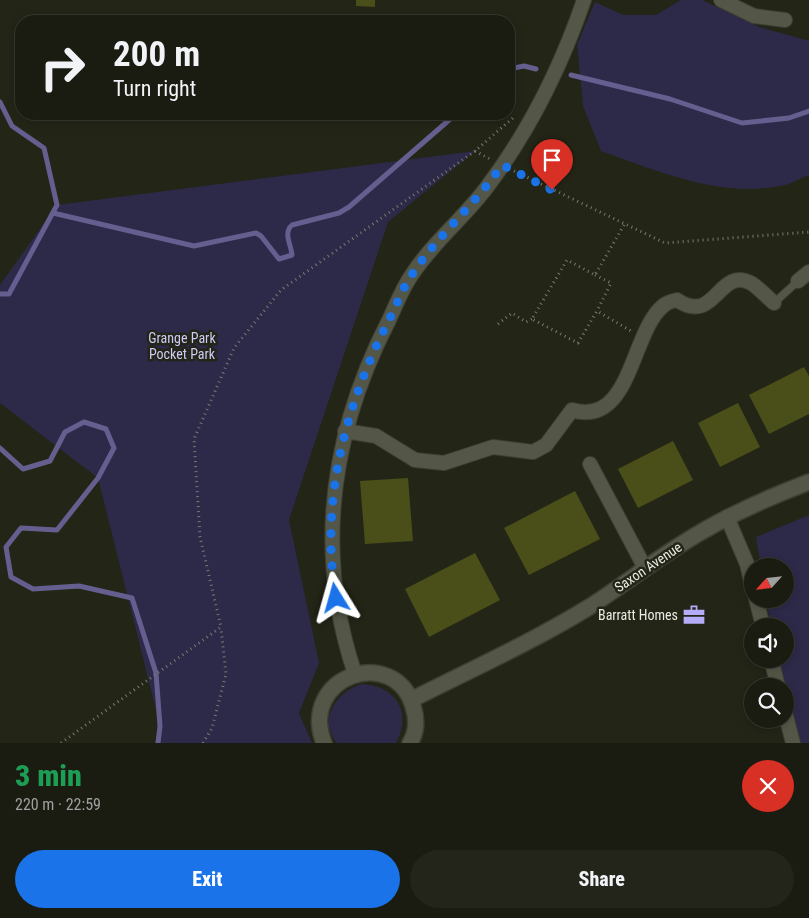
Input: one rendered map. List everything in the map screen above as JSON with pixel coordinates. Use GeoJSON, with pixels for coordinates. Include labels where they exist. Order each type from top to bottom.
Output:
{"type":"FeatureCollection","features":[{"type":"Feature","properties":{"kind":"street"},"geometry":{"type":"LineString","coordinates":[[355,674],[342,637],[332,579],[331,531],[334,483],[345,431],[371,354],[411,276],[487,188],[553,81],[584,0]]}},
{"type":"Feature","properties":{"kind":"street"},"geometry":{"type":"LineString","coordinates":[[721,0],[754,16],[785,20]]}},
{"type":"Feature","properties":{"kind":"street"},"geometry":{"type":"LineString","coordinates":[[798,281],[809,272]]}},
{"type":"Feature","properties":{"kind":"street"},"geometry":{"type":"LineString","coordinates":[[345,431],[376,436],[414,460],[425,462],[444,463],[493,447],[532,452],[546,445],[572,410],[584,413],[609,404],[634,364],[637,348],[642,338],[664,304],[677,300],[694,308],[702,306],[725,286],[734,282],[749,282],[774,303]]}},
{"type":"Feature","properties":{"kind":"street"},"geometry":{"type":"LineString","coordinates":[[590,464],[645,568]]}},
{"type":"Feature","properties":{"kind":"street","name":"Saxon Avenue"},"geometry":{"type":"LineString","coordinates":[[411,700],[535,638],[587,608],[645,568],[727,517],[757,502],[809,482]]}},
{"type":"Feature","properties":{"kind":"street"},"geometry":{"type":"LineString","coordinates":[[727,517],[744,558]]}},
{"type":"Feature","properties":{"kind":"street"},"geometry":{"type":"LineString","coordinates":[[324,743],[320,731],[321,705],[329,690],[342,679],[355,674],[376,673],[392,679],[402,687],[411,700],[416,719],[414,736],[410,743]]}},
{"type":"Feature","properties":{"kind":"street"},"geometry":{"type":"LineString","coordinates":[[789,728],[793,743]]}},
{"type":"Feature","properties":{"kind":"lane"},"geometry":{"type":"LineString","coordinates":[[774,303],[798,281]]}},
{"type":"Feature","properties":{"kind":"path"},"geometry":{"type":"LineString","coordinates":[[204,743],[212,728],[226,674],[221,627],[200,537],[194,439],[234,348],[280,290],[475,151],[624,225],[665,243],[809,232]]}},
{"type":"Feature","properties":{"kind":"path"},"geometry":{"type":"LineString","coordinates":[[594,275],[624,225]]}},
{"type":"Feature","properties":{"kind":"path"},"geometry":{"type":"LineString","coordinates":[[498,324],[512,312],[526,322],[532,318],[567,260],[611,283],[578,344],[532,318]]}},
{"type":"Feature","properties":{"kind":"path"},"geometry":{"type":"LineString","coordinates":[[596,311],[642,338]]}},
{"type":"Feature","properties":{"kind":"path"},"geometry":{"type":"LineString","coordinates":[[61,743],[221,627]]}},
{"type":"Feature","properties":{"kind":"green space"},"geometry":{"type":"Polygon","coordinates":[[[681,0],[702,0],[759,27],[809,41],[809,175],[784,185],[757,189],[734,188],[712,185],[667,174],[601,151],[583,106],[577,45],[595,2],[623,15],[656,15],[681,0]]]}},
{"type":"Feature","properties":{"kind":"green space","name":"Grange Park Pocket Park"},"geometry":{"type":"Polygon","coordinates":[[[475,151],[388,222],[289,520],[319,663],[299,713],[312,743],[155,743],[160,726],[98,478],[0,403],[0,285],[57,205],[475,151]]]}},
{"type":"Feature","properties":{"kind":"green space"},"geometry":{"type":"Polygon","coordinates":[[[809,515],[809,743],[801,743],[794,716],[794,678],[784,678],[781,668],[794,668],[794,618],[770,618],[768,608],[794,608],[794,558],[760,558],[756,537],[809,515]]]}},
{"type":"Feature","properties":{"kind":"green space"},"geometry":{"type":"Polygon","coordinates":[[[362,684],[384,690],[398,703],[402,712],[402,721],[401,732],[396,743],[337,743],[331,734],[329,725],[333,707],[345,693],[362,684]]]}},
{"type":"Feature","properties":{"kind":"building"},"geometry":{"type":"Polygon","coordinates":[[[356,0],[375,0],[375,7],[356,6],[356,0]]]}},
{"type":"Feature","properties":{"kind":"building"},"geometry":{"type":"Polygon","coordinates":[[[804,367],[809,376],[809,414],[769,434],[749,395],[804,367]]]}},
{"type":"Feature","properties":{"kind":"building"},"geometry":{"type":"Polygon","coordinates":[[[738,403],[760,447],[720,467],[698,423],[738,403]]]}},
{"type":"Feature","properties":{"kind":"building"},"geometry":{"type":"Polygon","coordinates":[[[673,441],[693,480],[638,508],[618,469],[673,441]]]}},
{"type":"Feature","properties":{"kind":"building"},"geometry":{"type":"Polygon","coordinates":[[[408,478],[413,541],[365,544],[360,481],[408,478]]]}},
{"type":"Feature","properties":{"kind":"building"},"geometry":{"type":"Polygon","coordinates":[[[575,491],[600,539],[529,575],[504,528],[575,491]]]}},
{"type":"Feature","properties":{"kind":"building"},"geometry":{"type":"Polygon","coordinates":[[[475,553],[500,600],[429,637],[405,589],[475,553]]]}},
{"type":"Feature","properties":{"kind":"waterway"},"geometry":{"type":"LineString","coordinates":[[515,68],[524,66],[536,69]]}},
{"type":"Feature","properties":{"kind":"waterway"},"geometry":{"type":"LineString","coordinates":[[571,75],[670,99],[742,123],[789,118],[809,111]]}},
{"type":"Feature","properties":{"kind":"waterway"},"geometry":{"type":"LineString","coordinates":[[0,102],[12,126],[44,148],[57,205],[9,294],[0,294]]}},
{"type":"Feature","properties":{"kind":"waterway"},"geometry":{"type":"LineString","coordinates":[[53,213],[194,246],[256,233],[261,236],[279,259],[292,255],[288,235],[289,228],[292,225],[339,213],[349,207],[449,120]]}},
{"type":"Feature","properties":{"kind":"waterway"},"geometry":{"type":"LineString","coordinates":[[0,448],[23,469],[50,461],[65,432],[84,422],[106,429],[114,448],[98,478],[57,530],[21,528],[6,547],[11,577],[33,589],[79,586],[132,598],[156,673],[160,726],[158,743]]}},
{"type":"Feature","properties":{"kind":"place","name":"Barratt Homes"},"geometry":{"type":"Point","coordinates":[694,615]}},
{"type":"Feature","properties":{"kind":"route"},"geometry":{"type":"LineString","coordinates":[[336,598],[332,579],[331,531],[334,483],[345,431],[371,354],[411,276],[487,188],[502,165],[552,190]]}}]}
